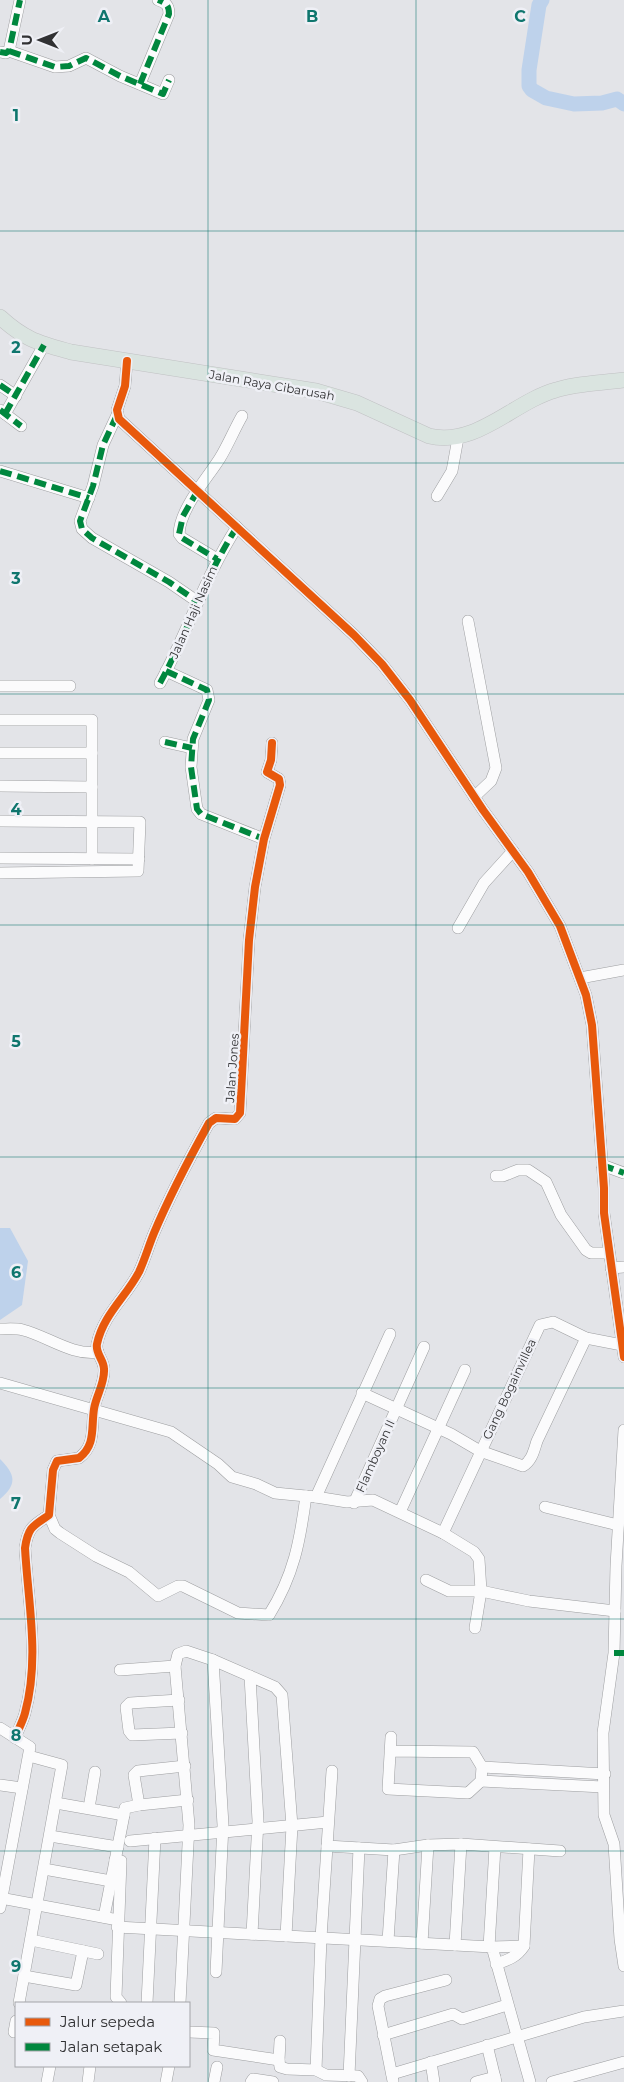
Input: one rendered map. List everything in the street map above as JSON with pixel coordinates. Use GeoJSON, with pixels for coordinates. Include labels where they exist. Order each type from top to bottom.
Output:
{"type":"FeatureCollection","features":[{"type":"Feature","properties":{"kind":"main road","name":"Jalan Raya Cibarusah"},"geometry":{"type":"LineString","coordinates":[[0,317],[24,337],[44,345],[127,361],[316,391],[357,403],[429,436],[439,438],[458,438],[474,432],[555,390],[624,380]]}},
{"type":"Feature","properties":{"kind":"street"},"geometry":{"type":"LineString","coordinates":[[20,0],[4,51],[55,67],[69,66],[86,58],[163,94],[169,80]]}},
{"type":"Feature","properties":{"kind":"street"},"geometry":{"type":"LineString","coordinates":[[140,84],[169,14],[169,8],[166,4],[158,0]]}},
{"type":"Feature","properties":{"kind":"street"},"geometry":{"type":"LineString","coordinates":[[20,426],[3,412],[16,396],[44,345]]}},
{"type":"Feature","properties":{"kind":"street"},"geometry":{"type":"LineString","coordinates":[[127,361],[125,386],[117,410],[119,419],[354,635],[382,664],[410,700],[474,797],[544,896],[560,926],[586,995],[592,1025],[604,1213],[611,1268],[619,1294],[623,1351]]}},
{"type":"Feature","properties":{"kind":"street"},"geometry":{"type":"LineString","coordinates":[[0,385],[16,396]]}},
{"type":"Feature","properties":{"kind":"street"},"geometry":{"type":"LineString","coordinates":[[118,415],[103,445],[100,462],[80,521],[83,532],[169,582],[198,602]]}},
{"type":"Feature","properties":{"kind":"street"},"geometry":{"type":"LineString","coordinates":[[217,559],[182,538],[179,534],[183,516],[220,457],[242,416]]}},
{"type":"Feature","properties":{"kind":"street"},"geometry":{"type":"LineString","coordinates":[[437,496],[452,471],[458,438]]}},
{"type":"Feature","properties":{"kind":"street"},"geometry":{"type":"LineString","coordinates":[[0,471],[89,498]]}},
{"type":"Feature","properties":{"kind":"street","name":"Jalan Haji Nasim"},"geometry":{"type":"LineString","coordinates":[[237,527],[217,559],[166,670],[207,690],[209,695],[209,700],[194,732],[192,748],[191,767],[197,809],[201,814],[264,839]]}},
{"type":"Feature","properties":{"kind":"street"},"geometry":{"type":"LineString","coordinates":[[468,621],[496,768],[491,781],[474,797]]}},
{"type":"Feature","properties":{"kind":"street"},"geometry":{"type":"LineString","coordinates":[[160,683],[166,670]]}},
{"type":"Feature","properties":{"kind":"street"},"geometry":{"type":"LineString","coordinates":[[0,686],[70,686]]}},
{"type":"Feature","properties":{"kind":"street"},"geometry":{"type":"LineString","coordinates":[[0,720],[92,720],[92,859]]}},
{"type":"Feature","properties":{"kind":"street"},"geometry":{"type":"LineString","coordinates":[[165,742],[192,748]]}},
{"type":"Feature","properties":{"kind":"street","name":"Jalan Jones"},"geometry":{"type":"LineString","coordinates":[[50,1515],[54,1470],[57,1461],[79,1458],[86,1451],[92,1437],[94,1409],[104,1376],[104,1366],[97,1344],[106,1320],[139,1270],[158,1224],[209,1123],[216,1118],[235,1118],[240,1113],[249,940],[255,888],[264,839],[280,785],[279,779],[267,772],[271,760],[272,743]]}},
{"type":"Feature","properties":{"kind":"street"},"geometry":{"type":"LineString","coordinates":[[0,753],[92,753]]}},
{"type":"Feature","properties":{"kind":"street"},"geometry":{"type":"LineString","coordinates":[[0,786],[92,787]]}},
{"type":"Feature","properties":{"kind":"street"},"geometry":{"type":"LineString","coordinates":[[0,821],[140,822],[138,871],[0,873]]}},
{"type":"Feature","properties":{"kind":"street"},"geometry":{"type":"LineString","coordinates":[[458,928],[484,883],[513,851]]}},
{"type":"Feature","properties":{"kind":"street"},"geometry":{"type":"LineString","coordinates":[[0,858],[139,859]]}},
{"type":"Feature","properties":{"kind":"street"},"geometry":{"type":"LineString","coordinates":[[580,978],[624,970]]}},
{"type":"Feature","properties":{"kind":"street"},"geometry":{"type":"LineString","coordinates":[[602,1165],[624,1173]]}},
{"type":"Feature","properties":{"kind":"street"},"geometry":{"type":"LineString","coordinates":[[496,1176],[503,1176],[518,1170],[528,1170],[537,1176],[549,1185],[561,1215],[586,1250],[591,1253],[609,1253]]}},
{"type":"Feature","properties":{"kind":"street"},"geometry":{"type":"LineString","coordinates":[[611,1268],[624,1267]]}},
{"type":"Feature","properties":{"kind":"street","name":"Gang Bogainvillea"},"geometry":{"type":"LineString","coordinates":[[443,1533],[540,1324],[552,1322],[586,1338],[623,1351]]}},
{"type":"Feature","properties":{"kind":"street"},"geometry":{"type":"LineString","coordinates":[[0,1329],[26,1330],[79,1352],[98,1352]]}},
{"type":"Feature","properties":{"kind":"street"},"geometry":{"type":"LineString","coordinates":[[15,1738],[25,1714],[32,1671],[33,1650],[26,1570],[26,1539],[32,1526],[50,1515],[55,1529],[60,1533],[96,1556],[129,1572],[158,1596],[178,1586],[184,1586],[238,1613],[269,1615],[278,1602],[295,1562],[311,1496],[390,1334]]}},
{"type":"Feature","properties":{"kind":"street"},"geometry":{"type":"LineString","coordinates":[[362,1393],[395,1410],[438,1428],[480,1451],[518,1466],[523,1466],[527,1464],[586,1338]]}},
{"type":"Feature","properties":{"kind":"street","name":"Flamboyan II"},"geometry":{"type":"LineString","coordinates":[[354,1503],[424,1347]]}},
{"type":"Feature","properties":{"kind":"street"},"geometry":{"type":"LineString","coordinates":[[400,1512],[465,1370]]}},
{"type":"Feature","properties":{"kind":"street"},"geometry":{"type":"LineString","coordinates":[[0,1383],[171,1432],[218,1464],[236,1479],[256,1484],[275,1493],[311,1496],[354,1503],[373,1500],[443,1533],[477,1556],[480,1564],[481,1591],[475,1628]]}},
{"type":"Feature","properties":{"kind":"street"},"geometry":{"type":"LineString","coordinates":[[624,1430],[618,1525],[620,1567],[615,1611],[619,1653],[604,1733],[604,1816],[619,1843],[620,1939],[624,1966]]}},
{"type":"Feature","properties":{"kind":"street"},"geometry":{"type":"LineString","coordinates":[[545,1507],[618,1525]]}},
{"type":"Feature","properties":{"kind":"street"},"geometry":{"type":"LineString","coordinates":[[426,1580],[449,1591],[481,1591],[530,1602],[615,1611]]}},
{"type":"Feature","properties":{"kind":"street"},"geometry":{"type":"LineString","coordinates":[[180,2002],[189,1835],[188,1800],[176,1666],[178,1654],[182,1652],[186,1651],[213,1660],[275,1687],[282,1695],[292,1826],[286,1936]]}},
{"type":"Feature","properties":{"kind":"street"},"geometry":{"type":"LineString","coordinates":[[213,1660],[223,1832],[216,1972]]}},
{"type":"Feature","properties":{"kind":"street"},"geometry":{"type":"LineString","coordinates":[[120,1670],[176,1666]]}},
{"type":"Feature","properties":{"kind":"street"},"geometry":{"type":"LineString","coordinates":[[250,1676],[257,1829],[252,1934]]}},
{"type":"Feature","properties":{"kind":"street"},"geometry":{"type":"LineString","coordinates":[[179,1700],[130,1704],[126,1707],[129,1731],[132,1735],[182,1733]]}},
{"type":"Feature","properties":{"kind":"street"},"geometry":{"type":"LineString","coordinates":[[0,1728],[30,1747],[1,1901],[37,1905],[104,1917],[118,1923],[151,1928],[490,1947],[524,1946]]}},
{"type":"Feature","properties":{"kind":"street"},"geometry":{"type":"LineString","coordinates":[[390,1751],[473,1752],[482,1767],[481,1781],[468,1793],[388,1789],[390,1751],[391,1736]]}},
{"type":"Feature","properties":{"kind":"street"},"geometry":{"type":"LineString","coordinates":[[19,2002],[62,1765],[28,1756]]}},
{"type":"Feature","properties":{"kind":"street"},"geometry":{"type":"LineString","coordinates":[[139,1806],[134,1774],[138,1771],[185,1766]]}},
{"type":"Feature","properties":{"kind":"street"},"geometry":{"type":"LineString","coordinates":[[482,1767],[605,1774]]}},
{"type":"Feature","properties":{"kind":"street"},"geometry":{"type":"LineString","coordinates":[[323,2076],[321,1938],[332,1771]]}},
{"type":"Feature","properties":{"kind":"street"},"geometry":{"type":"LineString","coordinates":[[88,1808],[95,1772]]}},
{"type":"Feature","properties":{"kind":"street"},"geometry":{"type":"LineString","coordinates":[[481,1781],[604,1787]]}},
{"type":"Feature","properties":{"kind":"street"},"geometry":{"type":"LineString","coordinates":[[0,1785],[22,1788]]}},
{"type":"Feature","properties":{"kind":"street"},"geometry":{"type":"LineString","coordinates":[[104,1917],[125,1808],[188,1800]]}},
{"type":"Feature","properties":{"kind":"street"},"geometry":{"type":"LineString","coordinates":[[56,1803],[124,1815]]}},
{"type":"Feature","properties":{"kind":"street"},"geometry":{"type":"LineString","coordinates":[[130,1841],[328,1822]]}},
{"type":"Feature","properties":{"kind":"street"},"geometry":{"type":"LineString","coordinates":[[50,1836],[118,1847]]}},
{"type":"Feature","properties":{"kind":"street"},"geometry":{"type":"LineString","coordinates":[[147,2002],[155,1838]]}},
{"type":"Feature","properties":{"kind":"street"},"geometry":{"type":"LineString","coordinates":[[326,1846],[394,1850],[428,1845],[461,1844],[560,1851]]}},
{"type":"Feature","properties":{"kind":"street"},"geometry":{"type":"LineString","coordinates":[[455,1945],[461,1844]]}},
{"type":"Feature","properties":{"kind":"street"},"geometry":{"type":"LineString","coordinates":[[422,1943],[428,1845]]}},
{"type":"Feature","properties":{"kind":"street"},"geometry":{"type":"LineString","coordinates":[[495,1846],[490,1947],[530,2082]]}},
{"type":"Feature","properties":{"kind":"street"},"geometry":{"type":"LineString","coordinates":[[350,2076],[354,1940],[360,1848]]}},
{"type":"Feature","properties":{"kind":"street"},"geometry":{"type":"LineString","coordinates":[[496,1964],[513,1958],[520,1953],[524,1946],[529,1849]]}},
{"type":"Feature","properties":{"kind":"street"},"geometry":{"type":"LineString","coordinates":[[388,1941],[394,1850]]}},
{"type":"Feature","properties":{"kind":"street"},"geometry":{"type":"LineString","coordinates":[[115,1860],[121,1861],[116,1997],[120,2002]]}},
{"type":"Feature","properties":{"kind":"street"},"geometry":{"type":"LineString","coordinates":[[44,1869],[111,1881]]}},
{"type":"Feature","properties":{"kind":"street"},"geometry":{"type":"LineString","coordinates":[[31,1940],[98,1954]]}},
{"type":"Feature","properties":{"kind":"street"},"geometry":{"type":"LineString","coordinates":[[24,1976],[76,1985],[83,1951]]}},
{"type":"Feature","properties":{"kind":"street"},"geometry":{"type":"LineString","coordinates":[[446,1980],[380,1998],[378,2006],[392,2078],[431,2062],[516,2036],[584,2017],[624,2011]]}},
{"type":"Feature","properties":{"kind":"street"},"geometry":{"type":"LineString","coordinates":[[383,2035],[453,2014],[462,2019],[507,2005]]}},
{"type":"Feature","properties":{"kind":"street"},"geometry":{"type":"LineString","coordinates":[[190,2032],[214,2033],[212,2050],[279,2060]]}},
{"type":"Feature","properties":{"kind":"street"},"geometry":{"type":"LineString","coordinates":[[280,2041],[280,2067],[323,2076],[358,2076],[362,2082]]}},
{"type":"Feature","properties":{"kind":"street"},"geometry":{"type":"LineString","coordinates":[[476,2082],[495,2079],[487,2045]]}},
{"type":"Feature","properties":{"kind":"street"},"geometry":{"type":"LineString","coordinates":[[431,2062],[434,2082]]}},
{"type":"Feature","properties":{"kind":"street"},"geometry":{"type":"LineString","coordinates":[[558,2081],[598,2076],[624,2062]]}},
{"type":"Feature","properties":{"kind":"street"},"geometry":{"type":"LineString","coordinates":[[47,2082],[50,2067]]}},
{"type":"Feature","properties":{"kind":"street"},"geometry":{"type":"LineString","coordinates":[[88,2082],[90,2067]]}},
{"type":"Feature","properties":{"kind":"street"},"geometry":{"type":"LineString","coordinates":[[166,2082],[169,2067]]}},
{"type":"Feature","properties":{"kind":"street"},"geometry":{"type":"LineString","coordinates":[[214,2082],[216,2067]]}},
{"type":"Feature","properties":{"kind":"street"},"geometry":{"type":"LineString","coordinates":[[251,2082],[253,2079],[273,2082]]}},
{"type":"Feature","properties":{"kind":"water"},"geometry":{"type":"Polygon","coordinates":[[[0,1228],[10,1228],[28,1261],[22,1305],[0,1320],[0,1228]]]}},
{"type":"Feature","properties":{"kind":"water"},"geometry":{"type":"Polygon","coordinates":[[[0,1459],[9,1469],[12,1484],[6,1494],[0,1499],[0,1459]]]}},
{"type":"Feature","properties":{"kind":"waterway"},"geometry":{"type":"LineString","coordinates":[[542,0],[539,5],[529,70],[529,86],[532,90],[546,98],[574,104],[602,103],[617,99],[624,104]]}},
{"type":"Feature","properties":{"kind":"marked path"},"geometry":{"type":"LineString","coordinates":[[0,52],[6,53],[9,51],[20,0]]}},
{"type":"Feature","properties":{"kind":"marked path"},"geometry":{"type":"LineString","coordinates":[[140,84],[169,14],[167,5],[158,0]]}},
{"type":"Feature","properties":{"kind":"marked path"},"geometry":{"type":"LineString","coordinates":[[9,51],[55,67],[69,66],[86,58],[120,76],[163,94],[169,80]]}},
{"type":"Feature","properties":{"kind":"marked path"},"geometry":{"type":"LineString","coordinates":[[5,414],[44,345]]}},
{"type":"Feature","properties":{"kind":"marked path"},"geometry":{"type":"LineString","coordinates":[[0,385],[16,396]]}},
{"type":"Feature","properties":{"kind":"marked path"},"geometry":{"type":"LineString","coordinates":[[0,410],[21,426]]}},
{"type":"Feature","properties":{"kind":"marked path"},"geometry":{"type":"LineString","coordinates":[[117,415],[103,445],[93,486],[80,521],[82,529],[92,538],[169,582],[198,602]]}},
{"type":"Feature","properties":{"kind":"marked path"},"geometry":{"type":"LineString","coordinates":[[0,471],[89,498]]}},
{"type":"Feature","properties":{"kind":"marked path"},"geometry":{"type":"LineString","coordinates":[[198,490],[183,516],[179,534],[182,538],[217,559]]}},
{"type":"Feature","properties":{"kind":"marked path"},"geometry":{"type":"LineString","coordinates":[[160,683],[215,565],[237,527]]}},
{"type":"Feature","properties":{"kind":"marked path"},"geometry":{"type":"LineString","coordinates":[[166,671],[207,690],[209,700],[193,739],[191,767],[197,809],[201,814],[264,839]]}},
{"type":"Feature","properties":{"kind":"marked path"},"geometry":{"type":"LineString","coordinates":[[165,742],[192,748]]}},
{"type":"Feature","properties":{"kind":"marked path"},"geometry":{"type":"LineString","coordinates":[[602,1165],[624,1173]]}},
{"type":"Feature","properties":{"kind":"marked path"},"geometry":{"type":"LineString","coordinates":[[614,1653],[624,1653]]}},
{"type":"Feature","properties":{"kind":"cycle path"},"geometry":{"type":"LineString","coordinates":[[127,361],[125,386],[117,410],[119,419],[354,635],[382,664],[410,700],[483,810],[528,872],[560,926],[586,995],[592,1025],[604,1188],[604,1213],[624,1357]]}},
{"type":"Feature","properties":{"kind":"cycle path"},"geometry":{"type":"LineString","coordinates":[[15,1738],[25,1713],[32,1672],[32,1630],[26,1541],[32,1528],[49,1515],[53,1470],[57,1461],[79,1458],[88,1448],[92,1436],[94,1409],[104,1374],[104,1366],[97,1347],[100,1334],[109,1315],[139,1272],[167,1205],[209,1123],[216,1118],[235,1119],[240,1113],[249,940],[255,887],[264,839],[280,785],[279,779],[267,772],[271,760],[272,743]]}}]}
